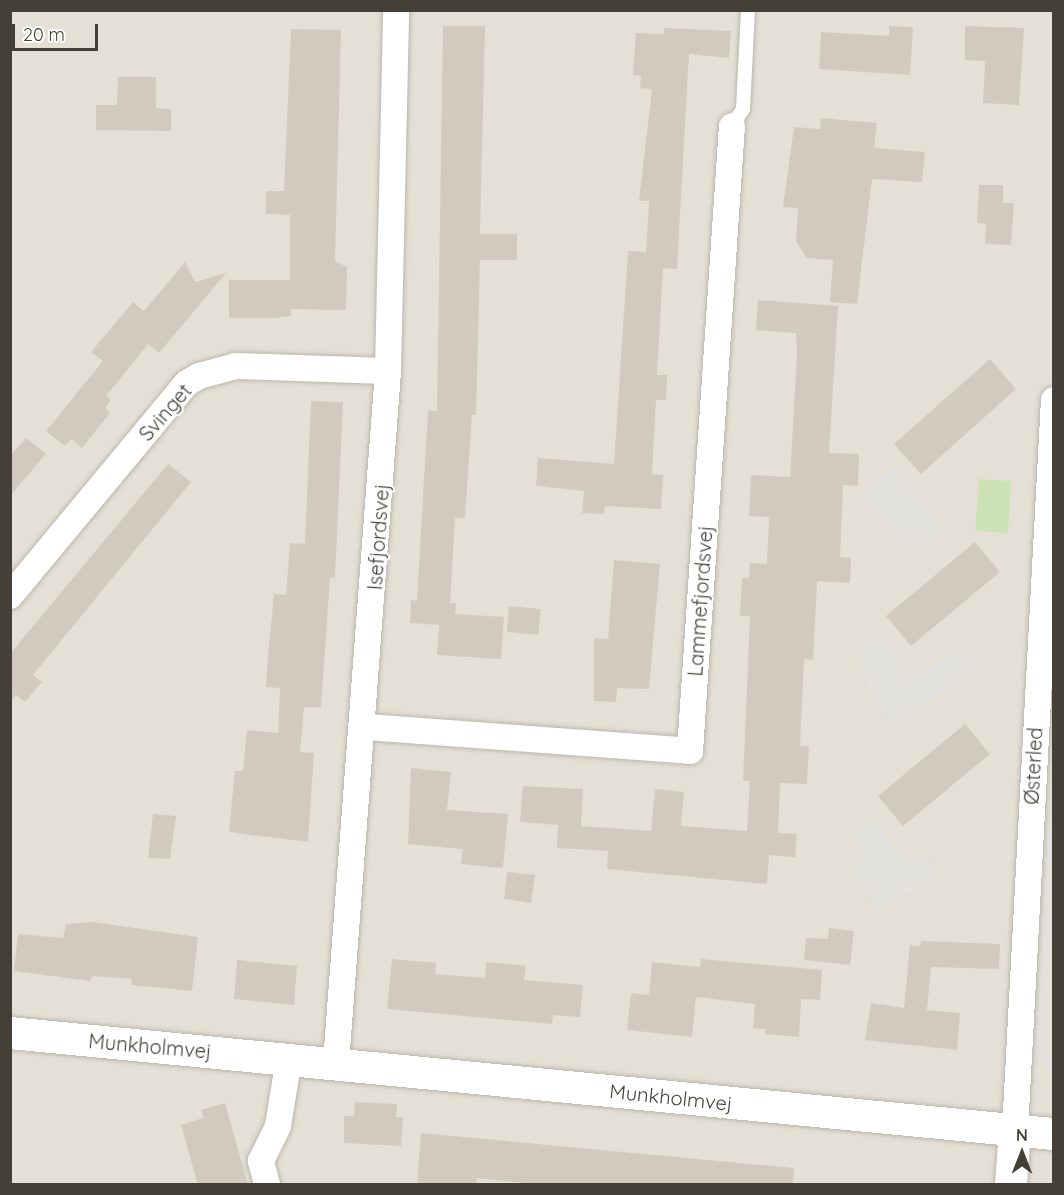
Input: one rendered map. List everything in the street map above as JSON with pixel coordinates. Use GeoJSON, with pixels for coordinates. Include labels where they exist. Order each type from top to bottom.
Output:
{"type":"FeatureCollection","features":[{"type":"Feature","properties":{"kind":"street","name":"Isefjordsvej"},"geometry":{"type":"LineString","coordinates":[[336,1063],[366,728],[388,371],[396,10]]}},
{"type":"Feature","properties":{"kind":"street","name":"Lammefjordsvej"},"geometry":{"type":"LineString","coordinates":[[366,728],[690,751],[732,126]]}},
{"type":"Feature","properties":{"kind":"street","name":"Svinget"},"geometry":{"type":"LineString","coordinates":[[10,596],[187,383],[199,376],[236,366],[388,371]]}},
{"type":"Feature","properties":{"kind":"street","name":"Østerled"},"geometry":{"type":"LineString","coordinates":[[1015,1131],[1053,446],[1053,400]]}},
{"type":"Feature","properties":{"kind":"street","name":"Munkholmvej"},"geometry":{"type":"LineString","coordinates":[[10,1034],[336,1063],[1053,1134]]}},
{"type":"Feature","properties":{"kind":"street"},"geometry":{"type":"LineString","coordinates":[[267,1185],[261,1161],[278,1126],[289,1059]]}},
{"type":"Feature","properties":{"kind":"street"},"geometry":{"type":"LineString","coordinates":[[1011,1185],[1015,1131]]}},
{"type":"Feature","properties":{"kind":"lane"},"geometry":{"type":"LineString","coordinates":[[732,126],[743,110],[748,10]]}},
{"type":"Feature","properties":{"kind":"shaded area"},"geometry":{"type":"Polygon","coordinates":[[[11,11],[1053,11],[1053,1184],[11,1184],[11,11]]]}},
{"type":"Feature","properties":{"kind":"shaded area"},"geometry":{"type":"Polygon","coordinates":[[[894,467],[943,525],[910,552],[861,495],[894,467]]]}},
{"type":"Feature","properties":{"kind":"shaded area"},"geometry":{"type":"Polygon","coordinates":[[[883,636],[912,681],[960,648],[980,668],[893,726],[863,676],[862,649],[883,636]]]}},
{"type":"Feature","properties":{"kind":"shaded area"},"geometry":{"type":"Polygon","coordinates":[[[1049,798],[1054,798],[1053,1078],[1034,1052],[1049,798]]]}},
{"type":"Feature","properties":{"kind":"shaded area"},"geometry":{"type":"Polygon","coordinates":[[[873,818],[906,864],[923,852],[937,872],[880,912],[850,870],[867,859],[849,834],[873,818]]]}},
{"type":"Feature","properties":{"kind":"green space"},"geometry":{"type":"Polygon","coordinates":[[[979,479],[1011,481],[1008,533],[975,531],[979,479]]]}},
{"type":"Feature","properties":{"kind":"building"},"geometry":{"type":"Polygon","coordinates":[[[443,26],[485,26],[480,234],[517,234],[517,260],[480,260],[476,415],[472,415],[465,518],[455,518],[450,603],[456,603],[455,614],[504,617],[501,659],[437,655],[439,625],[410,623],[411,600],[417,601],[428,410],[437,411],[443,26]]]}},
{"type":"Feature","properties":{"kind":"building"},"geometry":{"type":"Polygon","coordinates":[[[889,26],[913,27],[910,75],[819,69],[821,32],[889,36],[889,26]]]}},
{"type":"Feature","properties":{"kind":"building"},"geometry":{"type":"Polygon","coordinates":[[[965,26],[1024,28],[1019,105],[983,103],[985,61],[965,60],[965,26]]]}},
{"type":"Feature","properties":{"kind":"building"},"geometry":{"type":"Polygon","coordinates":[[[664,28],[731,31],[729,58],[689,54],[677,269],[663,268],[657,375],[667,375],[666,400],[656,400],[652,474],[663,475],[661,509],[605,506],[604,514],[582,513],[584,491],[536,486],[538,458],[614,464],[628,251],[646,252],[649,201],[639,201],[652,89],[640,88],[641,76],[633,75],[636,33],[664,34],[664,28]]]}},
{"type":"Feature","properties":{"kind":"building"},"geometry":{"type":"Polygon","coordinates":[[[291,29],[341,30],[335,261],[347,267],[346,310],[291,309],[291,316],[229,318],[229,280],[290,280],[290,215],[266,214],[266,191],[284,191],[291,29]]]}},
{"type":"Feature","properties":{"kind":"building"},"geometry":{"type":"Polygon","coordinates":[[[118,77],[156,77],[156,108],[171,109],[171,131],[96,130],[96,105],[117,105],[118,77]]]}},
{"type":"Feature","properties":{"kind":"building"},"geometry":{"type":"Polygon","coordinates":[[[821,118],[877,123],[874,148],[925,152],[922,182],[872,179],[857,304],[830,302],[833,260],[807,258],[796,241],[798,208],[783,207],[794,127],[820,129],[821,118]]]}},
{"type":"Feature","properties":{"kind":"building"},"geometry":{"type":"Polygon","coordinates":[[[979,185],[1003,185],[1003,203],[1014,203],[1011,245],[985,244],[986,224],[977,223],[979,185]]]}},
{"type":"Feature","properties":{"kind":"building"},"geometry":{"type":"Polygon","coordinates":[[[185,262],[195,282],[226,273],[159,353],[148,344],[106,396],[111,400],[105,408],[110,413],[82,448],[71,439],[65,446],[46,431],[103,361],[91,352],[133,302],[144,311],[185,262]]]}},
{"type":"Feature","properties":{"kind":"building"},"geometry":{"type":"Polygon","coordinates":[[[758,300],[838,306],[829,453],[859,454],[858,486],[843,485],[840,557],[851,558],[850,583],[817,581],[813,660],[804,659],[800,746],[809,746],[807,784],[780,783],[778,833],[797,834],[795,857],[769,855],[767,884],[607,869],[608,851],[557,848],[558,825],[520,822],[523,786],[583,789],[581,826],[651,831],[655,789],[684,792],[681,826],[747,831],[750,781],[743,781],[750,616],[740,616],[742,578],[749,578],[750,563],[767,564],[769,517],[749,516],[751,475],[790,477],[797,354],[796,333],[756,330],[758,300]]]}},
{"type":"Feature","properties":{"kind":"building"},"geometry":{"type":"Polygon","coordinates":[[[990,359],[1016,389],[921,474],[894,444],[990,359]]]}},
{"type":"Feature","properties":{"kind":"building"},"geometry":{"type":"Polygon","coordinates":[[[311,401],[343,402],[335,578],[330,578],[321,707],[304,707],[300,752],[314,753],[308,842],[229,832],[235,771],[243,771],[247,730],[278,733],[280,688],[266,687],[274,594],[286,595],[290,543],[305,544],[311,401]]]}},
{"type":"Feature","properties":{"kind":"building"},"geometry":{"type":"Polygon","coordinates":[[[26,438],[46,454],[10,496],[10,456],[26,438]]]}},
{"type":"Feature","properties":{"kind":"building"},"geometry":{"type":"Polygon","coordinates":[[[168,464],[191,482],[33,675],[42,682],[25,702],[16,695],[10,702],[10,654],[168,464]]]}},
{"type":"Feature","properties":{"kind":"building"},"geometry":{"type":"Polygon","coordinates":[[[975,542],[1000,572],[911,646],[886,616],[975,542]]]}},
{"type":"Feature","properties":{"kind":"building"},"geometry":{"type":"Polygon","coordinates":[[[614,560],[660,564],[649,689],[617,688],[616,702],[594,701],[594,638],[608,639],[614,560]]]}},
{"type":"Feature","properties":{"kind":"building"},"geometry":{"type":"Polygon","coordinates":[[[509,606],[541,609],[538,635],[507,632],[509,606]]]}},
{"type":"Feature","properties":{"kind":"building"},"geometry":{"type":"Polygon","coordinates":[[[965,724],[990,754],[903,826],[878,796],[965,724]]]}},
{"type":"Feature","properties":{"kind":"building"},"geometry":{"type":"Polygon","coordinates":[[[411,768],[451,772],[447,810],[508,814],[503,868],[461,864],[463,849],[408,844],[411,768]]]}},
{"type":"Feature","properties":{"kind":"building"},"geometry":{"type":"Polygon","coordinates":[[[153,814],[176,816],[170,859],[148,858],[153,814]]]}},
{"type":"Feature","properties":{"kind":"building"},"geometry":{"type":"Polygon","coordinates":[[[507,872],[535,875],[531,903],[504,899],[507,872]]]}},
{"type":"Feature","properties":{"kind":"building"},"geometry":{"type":"Polygon","coordinates":[[[93,922],[198,937],[192,991],[131,985],[132,979],[92,976],[90,981],[14,971],[18,934],[63,938],[66,924],[93,922]]]}},
{"type":"Feature","properties":{"kind":"building"},"geometry":{"type":"Polygon","coordinates":[[[829,928],[854,931],[850,965],[804,960],[806,938],[828,939],[829,928]]]}},
{"type":"Feature","properties":{"kind":"building"},"geometry":{"type":"Polygon","coordinates":[[[921,941],[1000,944],[999,969],[931,967],[927,1010],[960,1013],[957,1050],[865,1040],[871,1003],[904,1008],[910,945],[920,946],[921,941]]]}},
{"type":"Feature","properties":{"kind":"building"},"geometry":{"type":"Polygon","coordinates":[[[392,959],[436,963],[435,974],[485,978],[486,962],[526,966],[524,980],[583,985],[580,1017],[553,1015],[552,1024],[387,1009],[392,959]]]}},
{"type":"Feature","properties":{"kind":"building"},"geometry":{"type":"Polygon","coordinates":[[[701,959],[822,970],[820,1000],[801,999],[799,1037],[765,1034],[765,1029],[753,1028],[755,1004],[696,997],[692,1037],[627,1030],[631,993],[649,995],[652,962],[700,967],[701,959]]]}},
{"type":"Feature","properties":{"kind":"building"},"geometry":{"type":"Polygon","coordinates":[[[237,960],[297,966],[294,1005],[234,999],[237,960]]]}},
{"type":"Feature","properties":{"kind":"building"},"geometry":{"type":"Polygon","coordinates":[[[355,1102],[397,1104],[396,1117],[403,1117],[401,1146],[344,1143],[344,1116],[354,1116],[355,1102]]]}},
{"type":"Feature","properties":{"kind":"building"},"geometry":{"type":"Polygon","coordinates":[[[225,1103],[248,1185],[198,1185],[181,1125],[203,1118],[201,1110],[225,1103]]]}},
{"type":"Feature","properties":{"kind":"building"},"geometry":{"type":"Polygon","coordinates":[[[421,1133],[794,1168],[793,1185],[543,1185],[477,1178],[476,1185],[417,1185],[421,1133]]]}}]}
